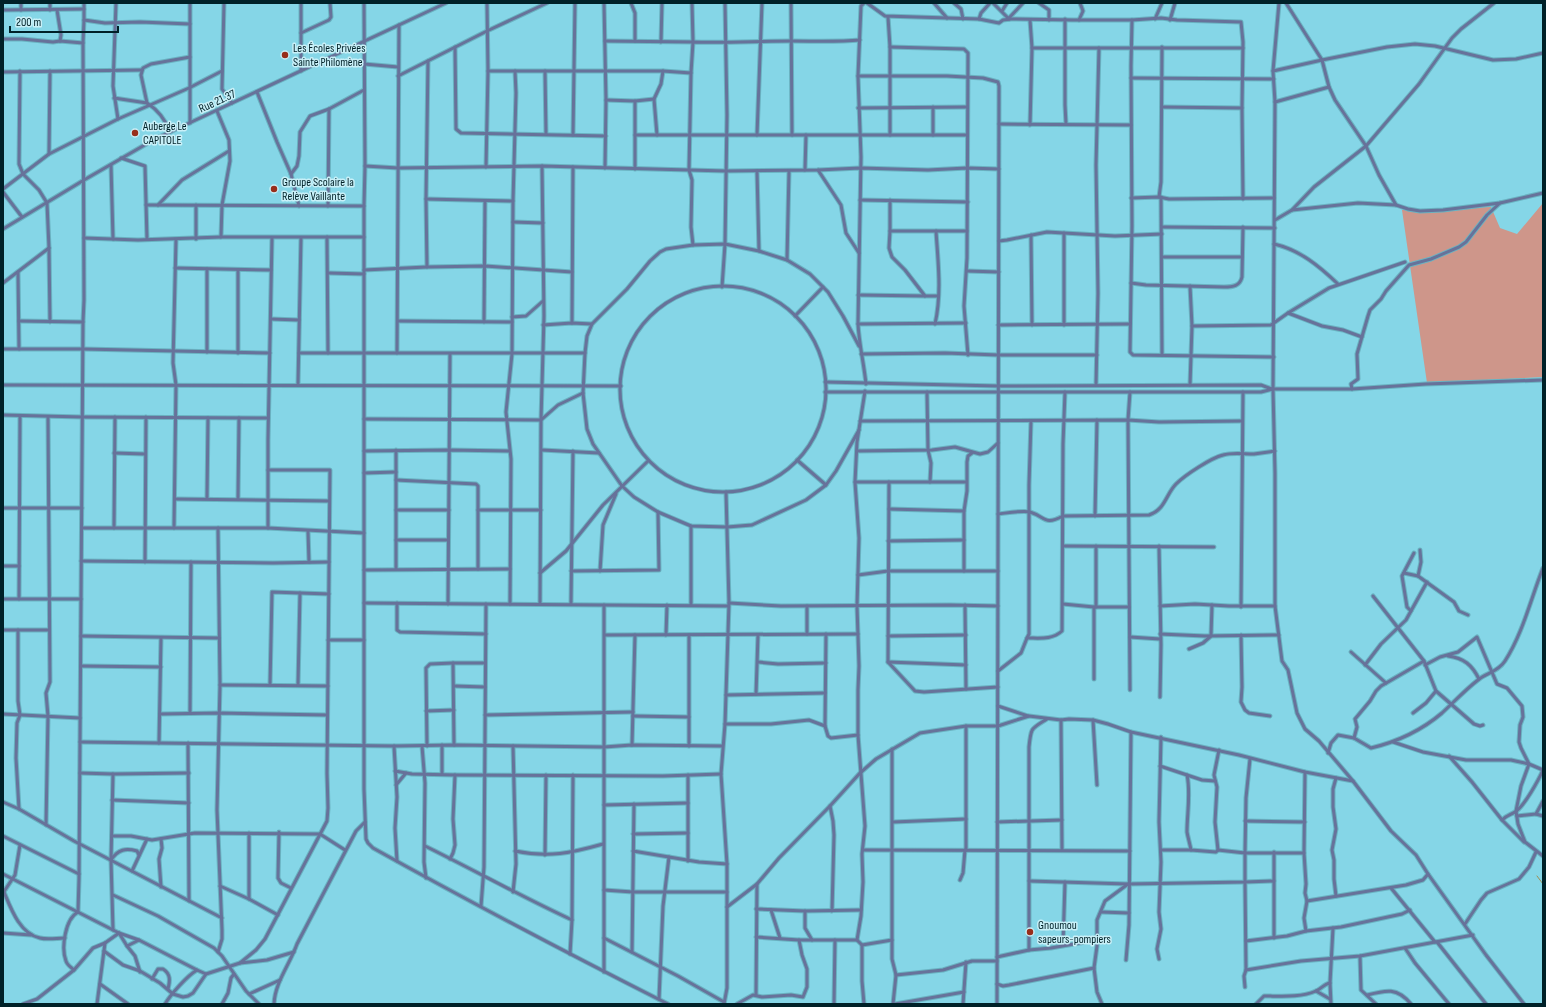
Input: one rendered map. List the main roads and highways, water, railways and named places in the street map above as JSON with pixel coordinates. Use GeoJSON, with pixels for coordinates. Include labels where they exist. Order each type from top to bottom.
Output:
{"type":"FeatureCollection","features":[{"type":"Feature","properties":{"kind":"waterway"},"geometry":{"type":"LineString","coordinates":[[1537,876],[1543,884]]}},
{"type":"Feature","properties":{"kind":"place","name":"Les Écoles Privées Sainte Philomène"},"geometry":{"type":"Point","coordinates":[285,55]}},
{"type":"Feature","properties":{"kind":"place","name":"Auberge Le CAPITOLE"},"geometry":{"type":"Point","coordinates":[135,133]}},
{"type":"Feature","properties":{"kind":"place","name":"Groupe Scolaire la Relève Vaillante"},"geometry":{"type":"Point","coordinates":[274,189]}},
{"type":"Feature","properties":{"kind":"place","name":"Gnoumou sapeurs-pompiers"},"geometry":{"type":"Point","coordinates":[1030,932]}}]}
